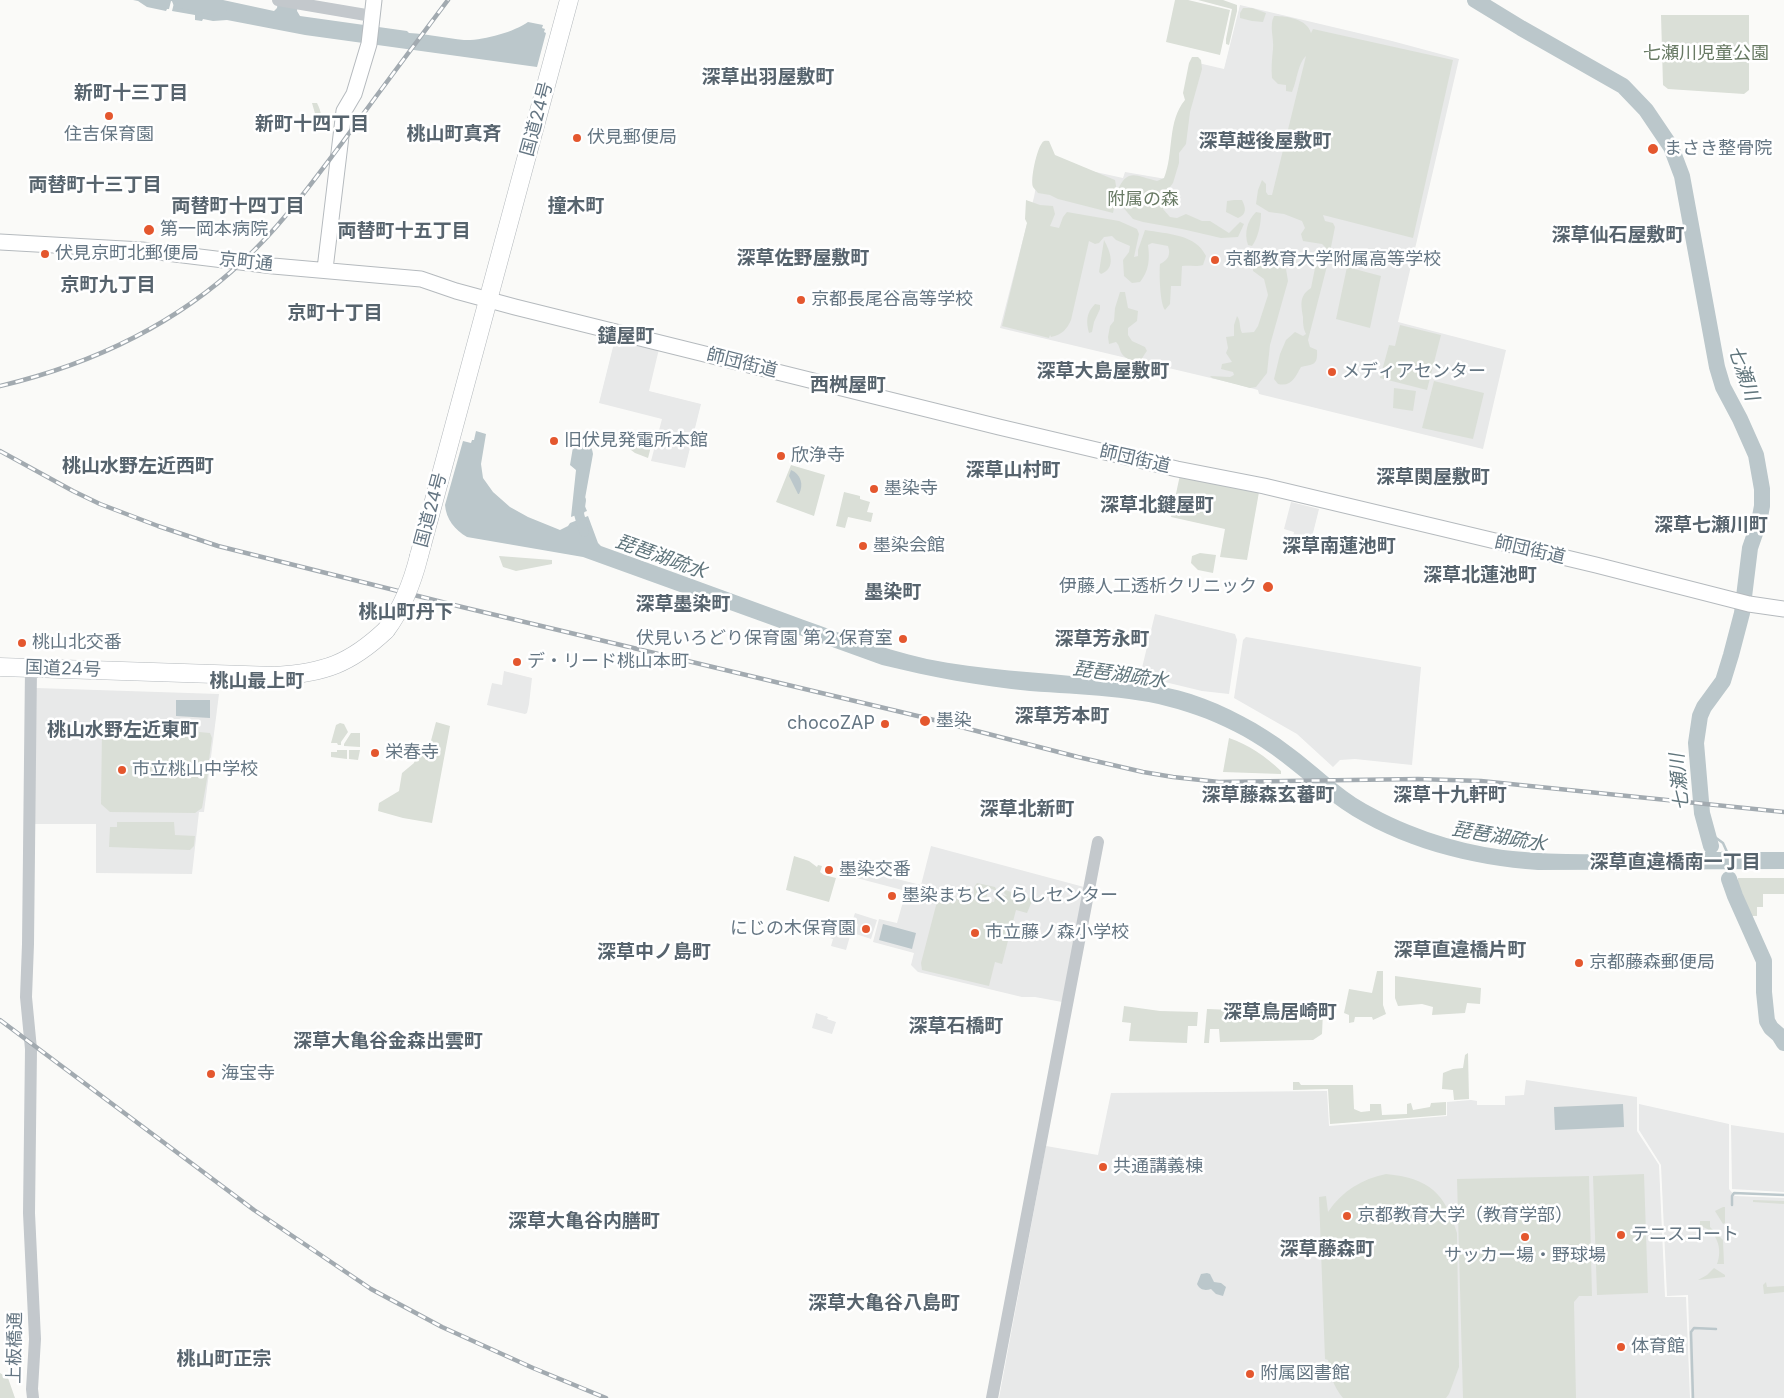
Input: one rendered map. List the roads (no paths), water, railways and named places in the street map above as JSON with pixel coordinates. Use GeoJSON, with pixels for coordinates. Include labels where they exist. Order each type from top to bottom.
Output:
{"type":"FeatureCollection","features":[{"type":"Feature","properties":{"kind":"highway","name":"国道24号"},"geometry":{"type":"LineString","coordinates":[[0,666],[275,676],[293,675],[321,670],[342,662],[371,644],[386,630],[396,616],[411,586],[569,0]]}},
{"type":"Feature","properties":{"kind":"main road"},"geometry":{"type":"LineString","coordinates":[[325,269],[344,111],[354,94],[369,44],[374,0]]}},
{"type":"Feature","properties":{"kind":"main road","name":"京町通"},"geometry":{"type":"LineString","coordinates":[[0,242],[142,250],[273,266],[325,269],[421,279],[488,300]]}},
{"type":"Feature","properties":{"kind":"main road","name":"師団街道"},"geometry":{"type":"LineString","coordinates":[[488,300],[999,427],[1177,469],[1264,486],[1596,565],[1744,603],[1784,610]]}},
{"type":"Feature","properties":{"kind":"street"},"geometry":{"type":"LineString","coordinates":[[278,0],[371,20]]}},
{"type":"Feature","properties":{"kind":"street","name":"上板橋通"},"geometry":{"type":"LineString","coordinates":[[31,668],[26,997],[31,1049],[30,1213],[35,1339],[33,1398]]}},
{"type":"Feature","properties":{"kind":"street"},"geometry":{"type":"LineString","coordinates":[[992,1398],[1098,842]]}},
{"type":"Feature","properties":{"kind":"waterway"},"geometry":{"type":"LineString","coordinates":[[180,0],[219,8]]}},
{"type":"Feature","properties":{"kind":"waterway","name":"七瀬川"},"geometry":{"type":"LineString","coordinates":[[1475,0],[1623,86],[1646,110],[1671,147],[1682,176],[1717,367],[1723,387],[1756,455],[1762,489],[1762,506],[1759,522],[1750,548],[1742,613],[1723,681],[1704,707],[1700,716],[1696,743],[1702,813],[1711,846]]}},
{"type":"Feature","properties":{"kind":"waterway","name":"琵琶湖疏水"},"geometry":{"type":"LineString","coordinates":[[581,500],[579,514],[584,532]]}},
{"type":"Feature","properties":{"kind":"waterway"},"geometry":{"type":"LineString","coordinates":[[1708,832],[1723,843],[1727,852]]}},
{"type":"Feature","properties":{"kind":"waterway","name":"七瀬川"},"geometry":{"type":"LineString","coordinates":[[1729,879],[1764,961],[1764,992],[1767,1021],[1784,1043]]}},
{"type":"Feature","properties":{"kind":"waterway"},"geometry":{"type":"LineString","coordinates":[[1732,1205],[1734,1193],[1784,1195]]}},
{"type":"Feature","properties":{"kind":"waterway"},"geometry":{"type":"LineString","coordinates":[[1693,1398],[1691,1332],[1694,1328],[1716,1329]]}},
{"type":"Feature","properties":{"kind":"railway"},"geometry":{"type":"LineString","coordinates":[[0,386],[66,367],[129,340],[189,305],[217,284],[257,248],[295,204],[448,0]]}},
{"type":"Feature","properties":{"kind":"railway"},"geometry":{"type":"LineString","coordinates":[[0,451],[100,504],[218,546],[1143,772],[1219,782],[1418,779],[1481,781],[1784,812]]}},
{"type":"Feature","properties":{"kind":"railway"},"geometry":{"type":"LineString","coordinates":[[0,1020],[254,1210],[371,1289],[442,1327],[606,1398]]}},
{"type":"Feature","properties":{"kind":"place","name":"住吉保育園"},"geometry":{"type":"Point","coordinates":[109,116]}},
{"type":"Feature","properties":{"kind":"place","name":"伏見郵便局"},"geometry":{"type":"Point","coordinates":[577,138]}},
{"type":"Feature","properties":{"kind":"place","name":"まさき整骨院"},"geometry":{"type":"Point","coordinates":[1653,149]}},
{"type":"Feature","properties":{"kind":"place","name":"第一岡本病院"},"geometry":{"type":"Point","coordinates":[149,230]}},
{"type":"Feature","properties":{"kind":"place","name":"伏見京町北郵便局"},"geometry":{"type":"Point","coordinates":[45,254]}},
{"type":"Feature","properties":{"kind":"place","name":"京都教育大学附属高等学校"},"geometry":{"type":"Point","coordinates":[1215,260]}},
{"type":"Feature","properties":{"kind":"place","name":"京都長尾谷高等学校"},"geometry":{"type":"Point","coordinates":[801,300]}},
{"type":"Feature","properties":{"kind":"place","name":"メディアセンター"},"geometry":{"type":"Point","coordinates":[1332,372]}},
{"type":"Feature","properties":{"kind":"place","name":"旧伏見発電所本館"},"geometry":{"type":"Point","coordinates":[554,441]}},
{"type":"Feature","properties":{"kind":"place","name":"欣浄寺"},"geometry":{"type":"Point","coordinates":[781,456]}},
{"type":"Feature","properties":{"kind":"place","name":"墨染寺"},"geometry":{"type":"Point","coordinates":[874,489]}},
{"type":"Feature","properties":{"kind":"place","name":"墨染会館"},"geometry":{"type":"Point","coordinates":[863,546]}},
{"type":"Feature","properties":{"kind":"place","name":"伊藤人工透析クリニック"},"geometry":{"type":"Point","coordinates":[1268,587]}},
{"type":"Feature","properties":{"kind":"place","name":"伏見いろどり保育園 第２保育室"},"geometry":{"type":"Point","coordinates":[903,639]}},
{"type":"Feature","properties":{"kind":"place","name":"桃山北交番"},"geometry":{"type":"Point","coordinates":[22,643]}},
{"type":"Feature","properties":{"kind":"place","name":"デ・リード桃山本町"},"geometry":{"type":"Point","coordinates":[517,662]}},
{"type":"Feature","properties":{"kind":"place","name":"墨染"},"geometry":{"type":"Point","coordinates":[925,721]}},
{"type":"Feature","properties":{"kind":"place","name":"chocoZAP"},"geometry":{"type":"Point","coordinates":[885,724]}},
{"type":"Feature","properties":{"kind":"place","name":"栄春寺"},"geometry":{"type":"Point","coordinates":[375,753]}},
{"type":"Feature","properties":{"kind":"place","name":"市立桃山中学校"},"geometry":{"type":"Point","coordinates":[122,770]}},
{"type":"Feature","properties":{"kind":"place","name":"墨染交番"},"geometry":{"type":"Point","coordinates":[829,870]}},
{"type":"Feature","properties":{"kind":"place","name":"墨染まちとくらしセンター"},"geometry":{"type":"Point","coordinates":[892,896]}},
{"type":"Feature","properties":{"kind":"place","name":"にじの木保育園"},"geometry":{"type":"Point","coordinates":[866,929]}},
{"type":"Feature","properties":{"kind":"place","name":"市立藤ノ森小学校"},"geometry":{"type":"Point","coordinates":[975,933]}},
{"type":"Feature","properties":{"kind":"place","name":"京都藤森郵便局"},"geometry":{"type":"Point","coordinates":[1579,963]}},
{"type":"Feature","properties":{"kind":"place","name":"海宝寺"},"geometry":{"type":"Point","coordinates":[211,1074]}},
{"type":"Feature","properties":{"kind":"place","name":"共通講義棟"},"geometry":{"type":"Point","coordinates":[1103,1167]}},
{"type":"Feature","properties":{"kind":"place","name":"京都教育大学（教育学部）"},"geometry":{"type":"Point","coordinates":[1347,1216]}},
{"type":"Feature","properties":{"kind":"place","name":"テニスコート"},"geometry":{"type":"Point","coordinates":[1621,1235]}},
{"type":"Feature","properties":{"kind":"place","name":"サッカー場・野球場"},"geometry":{"type":"Point","coordinates":[1525,1237]}},
{"type":"Feature","properties":{"kind":"place","name":"体育館"},"geometry":{"type":"Point","coordinates":[1621,1347]}},
{"type":"Feature","properties":{"kind":"place","name":"附属図書館"},"geometry":{"type":"Point","coordinates":[1250,1374]}},
{"type":"Feature","properties":{"kind":"district","name":"深草出羽屋敷町"},"geometry":{"type":"Point","coordinates":[768,77]}},
{"type":"Feature","properties":{"kind":"district","name":"新町十三丁目"},"geometry":{"type":"Point","coordinates":[131,93]}},
{"type":"Feature","properties":{"kind":"district","name":"新町十四丁目"},"geometry":{"type":"Point","coordinates":[312,124]}},
{"type":"Feature","properties":{"kind":"district","name":"桃山町真斉"},"geometry":{"type":"Point","coordinates":[454,134]}},
{"type":"Feature","properties":{"kind":"district","name":"深草越後屋敷町"},"geometry":{"type":"Point","coordinates":[1265,141]}},
{"type":"Feature","properties":{"kind":"district","name":"両替町十三丁目"},"geometry":{"type":"Point","coordinates":[95,185]}},
{"type":"Feature","properties":{"kind":"district","name":"両替町十四丁目"},"geometry":{"type":"Point","coordinates":[238,206]}},
{"type":"Feature","properties":{"kind":"district","name":"撞木町"},"geometry":{"type":"Point","coordinates":[576,206]}},
{"type":"Feature","properties":{"kind":"district","name":"両替町十五丁目"},"geometry":{"type":"Point","coordinates":[404,231]}},
{"type":"Feature","properties":{"kind":"district","name":"深草仙石屋敷町"},"geometry":{"type":"Point","coordinates":[1618,235]}},
{"type":"Feature","properties":{"kind":"district","name":"深草佐野屋敷町"},"geometry":{"type":"Point","coordinates":[803,258]}},
{"type":"Feature","properties":{"kind":"district","name":"京町九丁目"},"geometry":{"type":"Point","coordinates":[108,285]}},
{"type":"Feature","properties":{"kind":"district","name":"京町十丁目"},"geometry":{"type":"Point","coordinates":[335,313]}},
{"type":"Feature","properties":{"kind":"district","name":"鑓屋町"},"geometry":{"type":"Point","coordinates":[626,336]}},
{"type":"Feature","properties":{"kind":"district","name":"深草大島屋敷町"},"geometry":{"type":"Point","coordinates":[1103,371]}},
{"type":"Feature","properties":{"kind":"district","name":"西桝屋町"},"geometry":{"type":"Point","coordinates":[848,385]}},
{"type":"Feature","properties":{"kind":"district","name":"桃山水野左近西町"},"geometry":{"type":"Point","coordinates":[138,466]}},
{"type":"Feature","properties":{"kind":"district","name":"深草山村町"},"geometry":{"type":"Point","coordinates":[1013,470]}},
{"type":"Feature","properties":{"kind":"district","name":"深草関屋敷町"},"geometry":{"type":"Point","coordinates":[1433,477]}},
{"type":"Feature","properties":{"kind":"district","name":"深草北鍵屋町"},"geometry":{"type":"Point","coordinates":[1157,505]}},
{"type":"Feature","properties":{"kind":"district","name":"深草七瀬川町"},"geometry":{"type":"Point","coordinates":[1711,525]}},
{"type":"Feature","properties":{"kind":"district","name":"深草南蓮池町"},"geometry":{"type":"Point","coordinates":[1339,546]}},
{"type":"Feature","properties":{"kind":"district","name":"深草北蓮池町"},"geometry":{"type":"Point","coordinates":[1480,575]}},
{"type":"Feature","properties":{"kind":"district","name":"墨染町"},"geometry":{"type":"Point","coordinates":[893,592]}},
{"type":"Feature","properties":{"kind":"district","name":"深草墨染町"},"geometry":{"type":"Point","coordinates":[683,604]}},
{"type":"Feature","properties":{"kind":"district","name":"桃山町丹下"},"geometry":{"type":"Point","coordinates":[406,612]}},
{"type":"Feature","properties":{"kind":"district","name":"深草芳永町"},"geometry":{"type":"Point","coordinates":[1102,639]}},
{"type":"Feature","properties":{"kind":"district","name":"桃山最上町"},"geometry":{"type":"Point","coordinates":[257,681]}},
{"type":"Feature","properties":{"kind":"district","name":"深草芳本町"},"geometry":{"type":"Point","coordinates":[1062,716]}},
{"type":"Feature","properties":{"kind":"district","name":"桃山水野左近東町"},"geometry":{"type":"Point","coordinates":[123,730]}},
{"type":"Feature","properties":{"kind":"district","name":"深草藤森玄蕃町"},"geometry":{"type":"Point","coordinates":[1268,795]}},
{"type":"Feature","properties":{"kind":"district","name":"深草十九軒町"},"geometry":{"type":"Point","coordinates":[1450,795]}},
{"type":"Feature","properties":{"kind":"district","name":"深草北新町"},"geometry":{"type":"Point","coordinates":[1027,809]}},
{"type":"Feature","properties":{"kind":"district","name":"深草直違橋南一丁目"},"geometry":{"type":"Point","coordinates":[1675,862]}},
{"type":"Feature","properties":{"kind":"district","name":"深草直違橋片町"},"geometry":{"type":"Point","coordinates":[1460,950]}},
{"type":"Feature","properties":{"kind":"district","name":"深草中ノ島町"},"geometry":{"type":"Point","coordinates":[654,952]}},
{"type":"Feature","properties":{"kind":"district","name":"深草鳥居崎町"},"geometry":{"type":"Point","coordinates":[1280,1012]}},
{"type":"Feature","properties":{"kind":"district","name":"深草石橋町"},"geometry":{"type":"Point","coordinates":[956,1026]}},
{"type":"Feature","properties":{"kind":"district","name":"深草大亀谷金森出雲町"},"geometry":{"type":"Point","coordinates":[388,1041]}},
{"type":"Feature","properties":{"kind":"district","name":"深草大亀谷内膳町"},"geometry":{"type":"Point","coordinates":[584,1221]}},
{"type":"Feature","properties":{"kind":"district","name":"深草藤森町"},"geometry":{"type":"Point","coordinates":[1327,1249]}},
{"type":"Feature","properties":{"kind":"district","name":"深草大亀谷八島町"},"geometry":{"type":"Point","coordinates":[884,1303]}},
{"type":"Feature","properties":{"kind":"district","name":"桃山町正宗"},"geometry":{"type":"Point","coordinates":[224,1359]}},
{"type":"Feature","properties":{"kind":"park label","name":"七瀬川児童公園"},"geometry":{"type":"Point","coordinates":[1706,54]}},
{"type":"Feature","properties":{"kind":"park label","name":"附属の森"},"geometry":{"type":"Point","coordinates":[1143,200]}}]}
